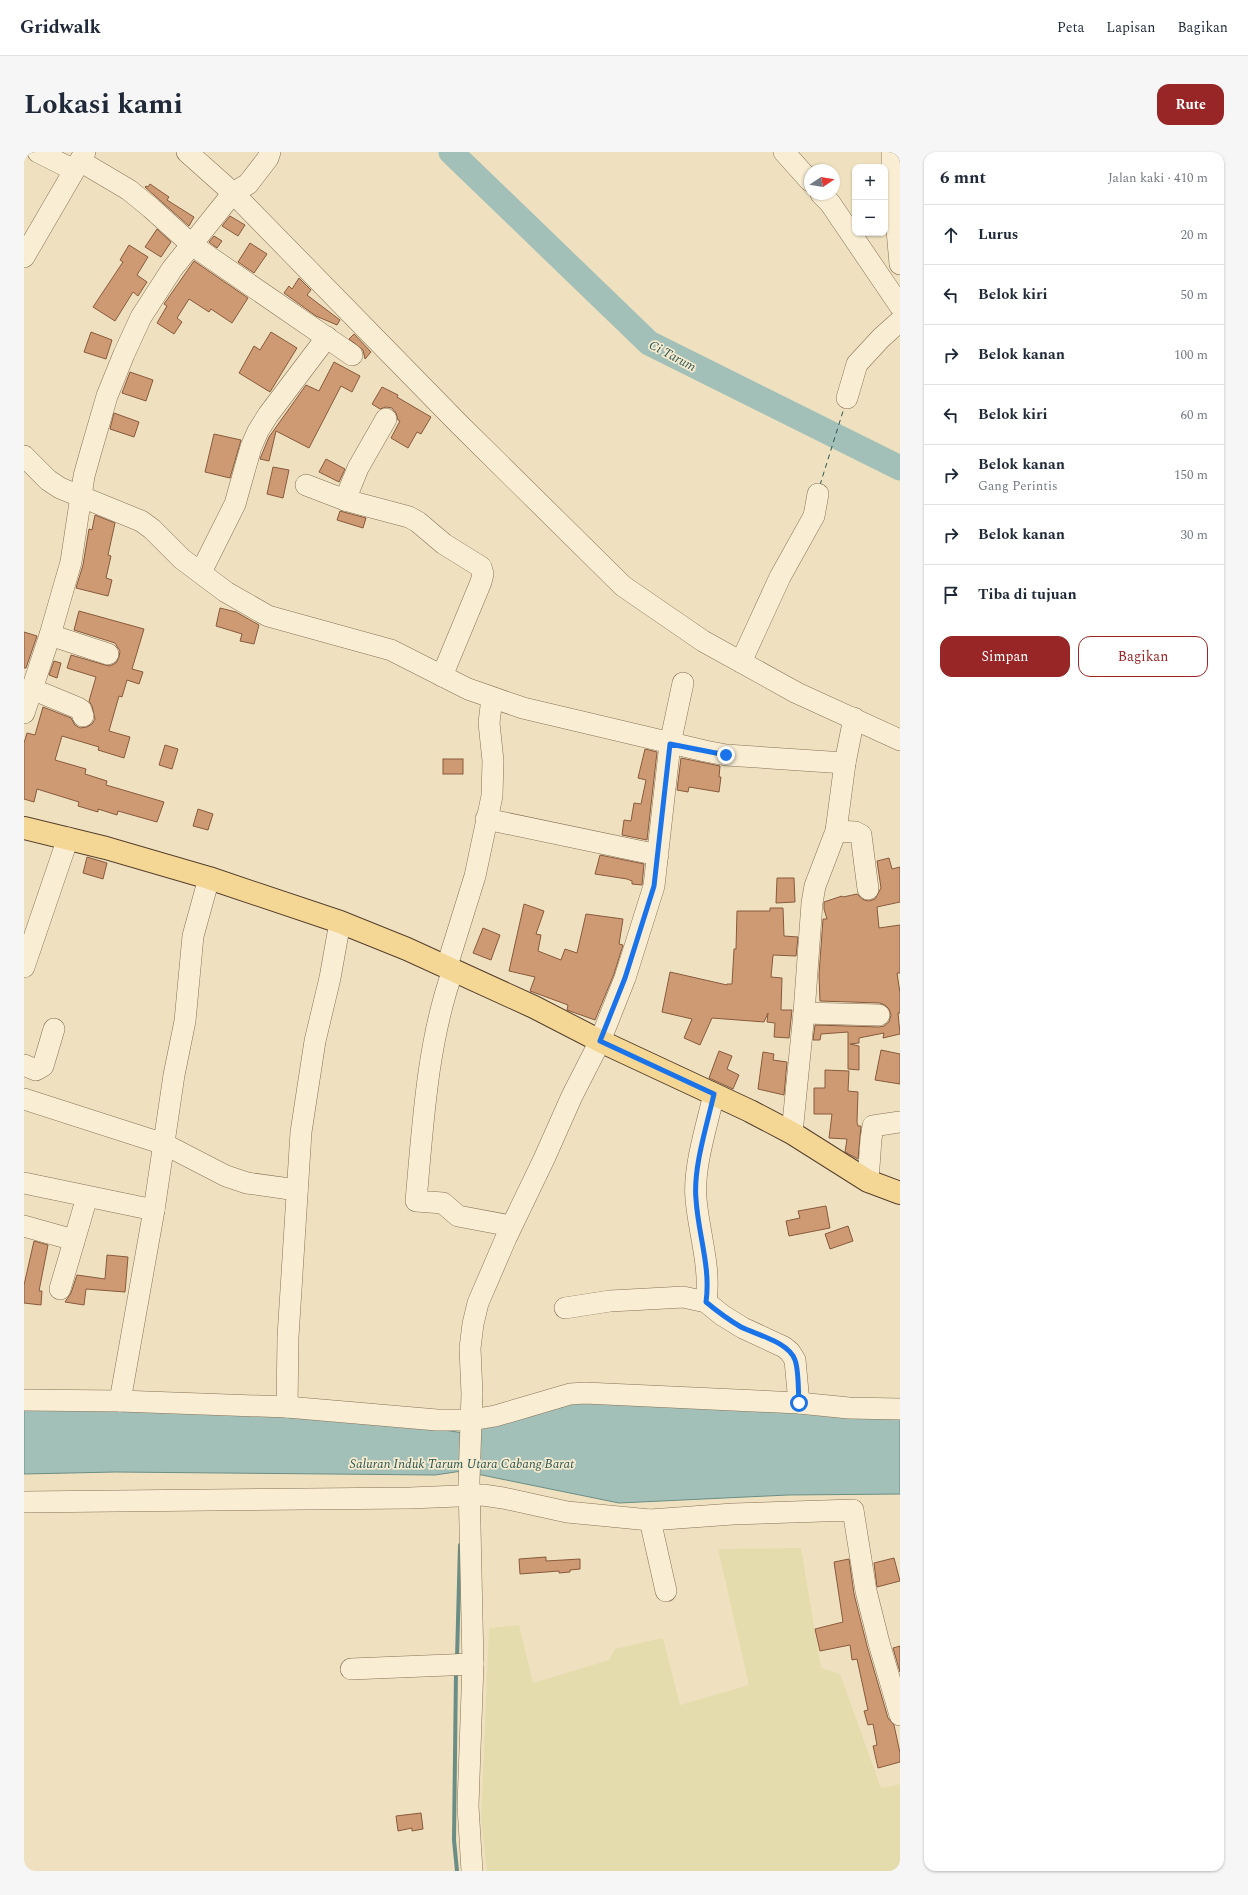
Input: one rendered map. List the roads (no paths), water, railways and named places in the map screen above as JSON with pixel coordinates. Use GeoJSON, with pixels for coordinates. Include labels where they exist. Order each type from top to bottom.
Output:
{"type":"FeatureCollection","features":[{"type":"Feature","properties":{"kind":"main road"},"geometry":{"type":"LineString","coordinates":[[24,828],[68,838],[209,878],[340,922],[450,968],[534,1007],[600,1041],[714,1094],[792,1133],[868,1180],[900,1193]]}},
{"type":"Feature","properties":{"kind":"street"},"geometry":{"type":"LineString","coordinates":[[38,152],[80,161],[129,190],[192,245],[352,355]]}},
{"type":"Feature","properties":{"kind":"street"},"geometry":{"type":"LineString","coordinates":[[187,152],[233,193],[453,418],[623,586],[703,641],[796,693],[900,740]]}},
{"type":"Feature","properties":{"kind":"street"},"geometry":{"type":"LineString","coordinates":[[24,713],[50,635],[71,562],[90,451],[107,396],[124,354],[141,317],[172,269],[233,193],[248,184],[268,158],[270,152]]}},
{"type":"Feature","properties":{"kind":"street"},"geometry":{"type":"LineString","coordinates":[[784,152],[804,174]]}},
{"type":"Feature","properties":{"kind":"street"},"geometry":{"type":"LineString","coordinates":[[892,152],[900,264]]}},
{"type":"Feature","properties":{"kind":"street"},"geometry":{"type":"LineString","coordinates":[[24,257],[80,161]]}},
{"type":"Feature","properties":{"kind":"street"},"geometry":{"type":"LineString","coordinates":[[827,200],[900,306]]}},
{"type":"Feature","properties":{"kind":"street"},"geometry":{"type":"LineString","coordinates":[[847,398],[857,364],[881,338],[900,321]]}},
{"type":"Feature","properties":{"kind":"street"},"geometry":{"type":"LineString","coordinates":[[200,572],[235,504],[251,447],[258,431],[268,415],[327,337]]}},
{"type":"Feature","properties":{"kind":"street"},"geometry":{"type":"LineString","coordinates":[[345,500],[358,468],[386,419]]}},
{"type":"Feature","properties":{"kind":"street"},"geometry":{"type":"LineString","coordinates":[[24,456],[48,480],[60,488],[81,498],[142,521],[182,559],[226,592],[268,616],[317,631],[391,650],[468,689],[523,708],[670,744],[726,755],[845,763]]}},
{"type":"Feature","properties":{"kind":"street"},"geometry":{"type":"LineString","coordinates":[[306,485],[345,500],[409,518],[418,522],[444,544],[481,567],[483,574],[481,582],[442,676]]}},
{"type":"Feature","properties":{"kind":"street"},"geometry":{"type":"LineString","coordinates":[[741,662],[780,577],[814,516],[818,494]]}},
{"type":"Feature","properties":{"kind":"street"},"geometry":{"type":"LineString","coordinates":[[50,635],[108,654]]}},
{"type":"Feature","properties":{"kind":"street"},"geometry":{"type":"LineString","coordinates":[[472,1871],[461,1664],[469,1488],[470,1348],[473,1324],[478,1303],[511,1226],[544,1159],[572,1096],[600,1041],[625,978],[654,886],[670,744],[683,683]]}},
{"type":"Feature","properties":{"kind":"street"},"geometry":{"type":"LineString","coordinates":[[32,689],[78,708],[81,710],[83,716]]}},
{"type":"Feature","properties":{"kind":"street"},"geometry":{"type":"LineString","coordinates":[[492,698],[489,723],[493,780],[492,796],[475,876],[445,992],[423,1112],[416,1201],[444,1203],[458,1216],[511,1226]]}},
{"type":"Feature","properties":{"kind":"street"},"geometry":{"type":"LineString","coordinates":[[792,1133],[804,1013],[812,903],[815,886],[836,831],[845,763],[854,718]]}},
{"type":"Feature","properties":{"kind":"street"},"geometry":{"type":"LineString","coordinates":[[486,819],[658,855]]}},
{"type":"Feature","properties":{"kind":"street"},"geometry":{"type":"LineString","coordinates":[[836,831],[855,832],[861,835],[868,889]]}},
{"type":"Feature","properties":{"kind":"street"},"geometry":{"type":"LineString","coordinates":[[24,967],[68,838]]}},
{"type":"Feature","properties":{"kind":"street"},"geometry":{"type":"LineString","coordinates":[[120,1400],[154,1210],[174,1075],[185,1021],[194,936],[209,878]]}},
{"type":"Feature","properties":{"kind":"street"},"geometry":{"type":"LineString","coordinates":[[287,1407],[288,1337],[302,1132],[315,1041],[330,978],[340,922]]}},
{"type":"Feature","properties":{"kind":"street"},"geometry":{"type":"LineString","coordinates":[[804,1013],[879,1014]]}},
{"type":"Feature","properties":{"kind":"street"},"geometry":{"type":"LineString","coordinates":[[24,1065],[36,1070],[43,1066],[54,1029]]}},
{"type":"Feature","properties":{"kind":"street"},"geometry":{"type":"LineString","coordinates":[[706,1302],[708,1284],[699,1224],[696,1186],[714,1094]]}},
{"type":"Feature","properties":{"kind":"street"},"geometry":{"type":"LineString","coordinates":[[24,1099],[164,1144],[226,1176],[247,1183],[297,1190]]}},
{"type":"Feature","properties":{"kind":"street"},"geometry":{"type":"LineString","coordinates":[[868,1180],[871,1139],[874,1126],[900,1122]]}},
{"type":"Feature","properties":{"kind":"street"},"geometry":{"type":"LineString","coordinates":[[24,1183],[154,1210]]}},
{"type":"Feature","properties":{"kind":"street"},"geometry":{"type":"LineString","coordinates":[[60,1289],[87,1197]]}},
{"type":"Feature","properties":{"kind":"street"},"geometry":{"type":"LineString","coordinates":[[24,1226],[74,1240]]}},
{"type":"Feature","properties":{"kind":"street"},"geometry":{"type":"LineString","coordinates":[[565,1308],[610,1301],[683,1297],[706,1302],[722,1315],[743,1328],[784,1347],[790,1352],[795,1360],[799,1403]]}},
{"type":"Feature","properties":{"kind":"street"},"geometry":{"type":"LineString","coordinates":[[24,1400],[120,1400],[287,1407],[436,1420],[470,1427],[494,1416],[570,1394],[585,1393],[799,1403],[849,1408],[900,1409]]}},
{"type":"Feature","properties":{"kind":"street"},"geometry":{"type":"LineString","coordinates":[[24,1502],[410,1498],[469,1488],[503,1498],[567,1512],[650,1520],[733,1514],[853,1510],[866,1591],[879,1643],[900,1715]]}},
{"type":"Feature","properties":{"kind":"street"},"geometry":{"type":"LineString","coordinates":[[650,1520],[666,1591]]}},
{"type":"Feature","properties":{"kind":"street"},"geometry":{"type":"LineString","coordinates":[[351,1669],[461,1664]]}},
{"type":"Feature","properties":{"kind":"water","name":"Saluran Induk Tarum Utara Cabang Barat"},"geometry":{"type":"Polygon","coordinates":[[[576,1402],[900,1411],[900,1494],[788,1495],[619,1503],[462,1471],[435,1475],[115,1472],[24,1474],[24,1407],[133,1408],[412,1425],[470,1434],[494,1423],[576,1402]]]}},
{"type":"Feature","properties":{"kind":"waterway","name":"Ci Tarum"},"geometry":{"type":"LineString","coordinates":[[451,152],[649,343],[900,468]]}},
{"type":"Feature","properties":{"kind":"waterway"},"geometry":{"type":"LineString","coordinates":[[457,1658],[460,1545]]}},
{"type":"Feature","properties":{"kind":"waterway"},"geometry":{"type":"LineString","coordinates":[[456,1671],[454,1840],[457,1871]]}}]}
